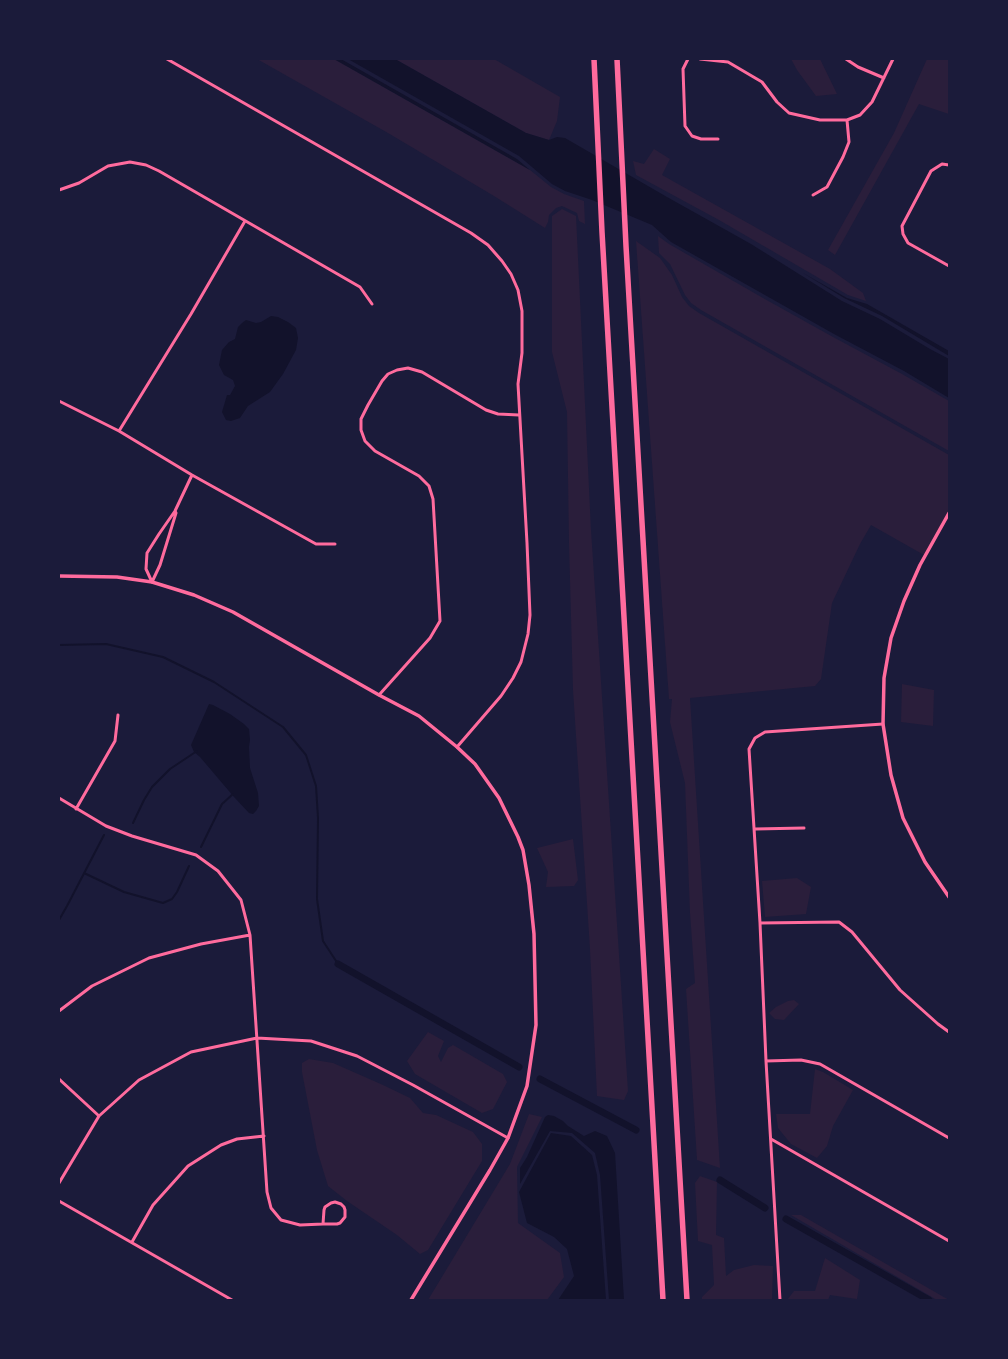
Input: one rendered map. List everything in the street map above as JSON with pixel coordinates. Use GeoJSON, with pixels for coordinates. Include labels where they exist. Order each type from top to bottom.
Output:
{"type":"FeatureCollection","features":[{"type":"Feature","properties":{"kind":"highway"},"geometry":{"type":"LineString","coordinates":[[594,59],[599,141],[602,232],[663,1300]]}},
{"type":"Feature","properties":{"kind":"highway"},"geometry":{"type":"LineString","coordinates":[[617,59],[626,246],[687,1300]]}},
{"type":"Feature","properties":{"kind":"street"},"geometry":{"type":"LineString","coordinates":[[167,59],[471,233],[488,245],[502,261],[511,274],[518,290],[522,311],[522,353],[518,384],[530,615],[528,634],[521,662],[513,678],[501,696],[457,747]]}},
{"type":"Feature","properties":{"kind":"street"},"geometry":{"type":"LineString","coordinates":[[688,59],[683,69],[685,126],[692,136],[701,139],[718,139]]}},
{"type":"Feature","properties":{"kind":"street"},"geometry":{"type":"LineString","coordinates":[[700,59],[728,62],[762,82],[776,102],[789,113],[820,120],[847,120],[860,115],[872,102],[893,59]]}},
{"type":"Feature","properties":{"kind":"street"},"geometry":{"type":"LineString","coordinates":[[846,59],[858,67],[884,78]]}},
{"type":"Feature","properties":{"kind":"street"},"geometry":{"type":"LineString","coordinates":[[813,195],[827,187],[844,157],[849,142],[847,120]]}},
{"type":"Feature","properties":{"kind":"street"},"geometry":{"type":"LineString","coordinates":[[59,190],[79,183],[108,166],[130,162],[146,165],[360,286],[372,304]]}},
{"type":"Feature","properties":{"kind":"street"},"geometry":{"type":"LineString","coordinates":[[949,165],[942,164],[931,171],[902,226],[903,234],[908,243],[949,266]]}},
{"type":"Feature","properties":{"kind":"street"},"geometry":{"type":"LineString","coordinates":[[119,431],[191,314],[245,221]]}},
{"type":"Feature","properties":{"kind":"street"},"geometry":{"type":"LineString","coordinates":[[379,695],[430,638],[440,621],[433,499],[429,486],[419,476],[375,451],[365,441],[361,430],[361,419],[368,405],[382,381],[388,374],[397,370],[408,368],[422,372],[486,410],[498,414],[519,415]]}},
{"type":"Feature","properties":{"kind":"street"},"geometry":{"type":"LineString","coordinates":[[59,401],[119,431],[192,475],[316,544],[335,544]]}},
{"type":"Feature","properties":{"kind":"street"},"geometry":{"type":"LineString","coordinates":[[152,582],[146,569],[147,553],[175,511],[192,475]]}},
{"type":"Feature","properties":{"kind":"street"},"geometry":{"type":"LineString","coordinates":[[152,582],[160,565],[176,513],[175,511]]}},
{"type":"Feature","properties":{"kind":"street"},"geometry":{"type":"LineString","coordinates":[[949,513],[920,565],[890,638],[884,678],[883,724],[891,775],[903,818],[925,862],[949,897]]}},
{"type":"Feature","properties":{"kind":"street"},"geometry":{"type":"LineString","coordinates":[[59,576],[117,576],[152,582],[194,595],[234,612],[379,695],[419,716],[475,764],[499,798],[519,838],[529,884],[534,934],[536,1025],[527,1086],[508,1138],[411,1300]]}},
{"type":"Feature","properties":{"kind":"street"},"geometry":{"type":"LineString","coordinates":[[76,809],[115,741],[118,716]]}},
{"type":"Feature","properties":{"kind":"street"},"geometry":{"type":"LineString","coordinates":[[780,1300],[766,1061],[755,829],[749,749],[755,738],[764,732],[883,724]]}},
{"type":"Feature","properties":{"kind":"street"},"geometry":{"type":"LineString","coordinates":[[59,798],[106,826],[132,836],[196,855],[218,871],[241,900],[250,935],[261,1124],[264,1136],[267,1192],[271,1208],[283,1221],[300,1225],[336,1224],[340,1223],[345,1217],[344,1207],[335,1202],[328,1204],[324,1210],[323,1224]]}},
{"type":"Feature","properties":{"kind":"street"},"geometry":{"type":"LineString","coordinates":[[755,829],[804,828]]}},
{"type":"Feature","properties":{"kind":"street"},"geometry":{"type":"LineString","coordinates":[[760,923],[840,922],[852,932],[900,990],[949,1032]]}},
{"type":"Feature","properties":{"kind":"street"},"geometry":{"type":"LineString","coordinates":[[59,1012],[92,986],[149,958],[201,944],[250,935]]}},
{"type":"Feature","properties":{"kind":"street"},"geometry":{"type":"LineString","coordinates":[[59,1183],[98,1116],[139,1080],[191,1052],[257,1038],[311,1041],[357,1056],[413,1085],[508,1138]]}},
{"type":"Feature","properties":{"kind":"street"},"geometry":{"type":"LineString","coordinates":[[766,1061],[801,1060],[820,1064],[949,1138]]}},
{"type":"Feature","properties":{"kind":"street"},"geometry":{"type":"LineString","coordinates":[[59,1079],[98,1116]]}},
{"type":"Feature","properties":{"kind":"street"},"geometry":{"type":"LineString","coordinates":[[132,1242],[153,1205],[188,1166],[221,1145],[237,1139],[264,1136]]}},
{"type":"Feature","properties":{"kind":"street"},"geometry":{"type":"LineString","coordinates":[[771,1139],[949,1241]]}},
{"type":"Feature","properties":{"kind":"street"},"geometry":{"type":"LineString","coordinates":[[59,1201],[232,1300]]}},
{"type":"Feature","properties":{"kind":"shaded area"},"geometry":{"type":"Polygon","coordinates":[[[257,59],[334,59],[530,170],[551,187],[564,194],[584,201],[585,224],[579,221],[577,213],[562,206],[556,208],[549,215],[545,228],[388,133],[257,59]]]}},
{"type":"Feature","properties":{"kind":"shaded area"},"geometry":{"type":"Polygon","coordinates":[[[334,59],[341,59],[517,159],[530,170],[334,59]]]}},
{"type":"Feature","properties":{"kind":"shaded area"},"geometry":{"type":"Polygon","coordinates":[[[348,59],[395,59],[526,133],[549,140],[557,137],[565,138],[751,244],[842,301],[880,319],[949,359],[949,398],[904,371],[834,334],[671,242],[652,225],[592,200],[565,191],[552,184],[519,156],[348,59]]]}},
{"type":"Feature","properties":{"kind":"shaded area"},"geometry":{"type":"Polygon","coordinates":[[[395,59],[494,59],[560,97],[557,121],[549,140],[526,133],[395,59]]]}},
{"type":"Feature","properties":{"kind":"shaded area"},"geometry":{"type":"Polygon","coordinates":[[[791,59],[820,59],[837,94],[816,96],[791,59]]]}},
{"type":"Feature","properties":{"kind":"shaded area"},"geometry":{"type":"Polygon","coordinates":[[[927,59],[949,59],[949,114],[919,104],[835,255],[828,250],[894,133],[927,59]]]}},
{"type":"Feature","properties":{"kind":"shaded area"},"geometry":{"type":"Polygon","coordinates":[[[654,149],[670,159],[662,175],[830,269],[863,293],[866,301],[848,295],[719,220],[636,175],[633,161],[644,164],[654,149]]]}},
{"type":"Feature","properties":{"kind":"shaded area"},"geometry":{"type":"Polygon","coordinates":[[[562,209],[576,216],[591,530],[628,1091],[624,1100],[597,1096],[590,949],[573,690],[567,412],[552,352],[552,216],[562,209]]]}},
{"type":"Feature","properties":{"kind":"shaded area"},"geometry":{"type":"Polygon","coordinates":[[[658,236],[669,244],[763,298],[949,401],[949,451],[691,303],[685,295],[670,264],[659,253],[658,236]]]}},
{"type":"Feature","properties":{"kind":"shaded area"},"geometry":{"type":"Polygon","coordinates":[[[636,241],[660,258],[672,275],[682,297],[689,306],[699,313],[949,455],[949,513],[924,555],[871,525],[860,544],[832,603],[821,679],[815,686],[690,698],[720,1168],[697,1160],[686,989],[695,983],[690,913],[685,783],[670,722],[672,699],[669,699],[636,241]]]}},
{"type":"Feature","properties":{"kind":"shaded area"},"geometry":{"type":"Polygon","coordinates":[[[803,273],[847,298],[867,304],[949,351],[949,356],[882,316],[844,298],[803,273]]]}},
{"type":"Feature","properties":{"kind":"shaded area"},"geometry":{"type":"Polygon","coordinates":[[[271,316],[278,317],[296,328],[298,338],[296,350],[283,374],[270,392],[248,406],[240,418],[231,421],[226,420],[222,412],[227,395],[230,395],[235,386],[233,380],[224,375],[219,365],[222,350],[229,342],[235,339],[238,327],[246,320],[256,323],[261,322],[271,316]]]}},
{"type":"Feature","properties":{"kind":"shaded area"},"geometry":{"type":"Polygon","coordinates":[[[902,684],[934,690],[933,726],[901,722],[902,684]]]}},
{"type":"Feature","properties":{"kind":"shaded area"},"geometry":{"type":"Polygon","coordinates":[[[209,704],[230,714],[249,729],[250,768],[258,793],[259,806],[253,814],[249,813],[234,797],[194,752],[191,745],[209,704]]]}},
{"type":"Feature","properties":{"kind":"shaded area"},"geometry":{"type":"Polygon","coordinates":[[[573,839],[578,880],[574,886],[546,887],[548,872],[537,848],[573,839]]]}},
{"type":"Feature","properties":{"kind":"shaded area"},"geometry":{"type":"Polygon","coordinates":[[[797,878],[811,887],[806,914],[765,917],[762,881],[797,878]]]}},
{"type":"Feature","properties":{"kind":"shaded area"},"geometry":{"type":"Polygon","coordinates":[[[794,1000],[799,1004],[784,1020],[775,1019],[769,1013],[776,1007],[788,1001],[794,1000]]]}},
{"type":"Feature","properties":{"kind":"shaded area"},"geometry":{"type":"Polygon","coordinates":[[[428,1032],[444,1041],[438,1056],[441,1062],[448,1048],[453,1045],[503,1074],[507,1082],[493,1109],[482,1113],[415,1074],[407,1061],[428,1032]]]}},
{"type":"Feature","properties":{"kind":"shaded area"},"geometry":{"type":"Polygon","coordinates":[[[309,1059],[333,1063],[410,1098],[423,1113],[436,1115],[473,1132],[482,1144],[482,1161],[428,1250],[420,1254],[397,1235],[347,1201],[328,1186],[317,1150],[302,1072],[302,1063],[309,1059]]]}},
{"type":"Feature","properties":{"kind":"shaded area"},"geometry":{"type":"Polygon","coordinates":[[[815,1069],[823,1072],[853,1090],[833,1126],[827,1146],[817,1158],[791,1144],[778,1128],[776,1114],[810,1114],[815,1069]]]}},
{"type":"Feature","properties":{"kind":"shaded area"},"geometry":{"type":"Polygon","coordinates":[[[529,1114],[542,1117],[517,1167],[518,1223],[560,1253],[564,1277],[547,1300],[428,1300],[510,1164],[529,1114]]]}},
{"type":"Feature","properties":{"kind":"shaded area"},"geometry":{"type":"Polygon","coordinates":[[[548,1115],[554,1116],[563,1121],[584,1136],[595,1131],[607,1136],[615,1153],[624,1300],[609,1300],[600,1175],[595,1153],[572,1133],[550,1131],[520,1184],[520,1168],[527,1157],[545,1117],[548,1115]]]}},
{"type":"Feature","properties":{"kind":"shaded area"},"geometry":{"type":"Polygon","coordinates":[[[551,1133],[571,1136],[592,1155],[597,1175],[606,1300],[558,1300],[574,1276],[567,1249],[554,1237],[527,1223],[519,1192],[551,1133]]]}},
{"type":"Feature","properties":{"kind":"shaded area"},"geometry":{"type":"Polygon","coordinates":[[[700,1176],[717,1182],[716,1235],[724,1238],[726,1276],[734,1270],[754,1265],[773,1266],[772,1300],[702,1300],[702,1297],[714,1285],[712,1245],[698,1241],[695,1183],[700,1176]]]}},
{"type":"Feature","properties":{"kind":"shaded area"},"geometry":{"type":"Polygon","coordinates":[[[791,1215],[801,1215],[949,1300],[937,1300],[791,1215]]]}},
{"type":"Feature","properties":{"kind":"shaded area"},"geometry":{"type":"Polygon","coordinates":[[[825,1258],[860,1280],[857,1299],[830,1295],[828,1300],[787,1300],[794,1291],[815,1291],[825,1258]]]}},
{"type":"Feature","properties":{"kind":"waterway"},"geometry":{"type":"LineString","coordinates":[[59,645],[106,644],[163,657],[214,682],[283,727],[306,755],[316,786],[318,818],[317,899],[323,941],[338,964]]}},
{"type":"Feature","properties":{"kind":"waterway"},"geometry":{"type":"LineString","coordinates":[[133,823],[152,787],[170,769],[197,751]]}},
{"type":"Feature","properties":{"kind":"waterway"},"geometry":{"type":"LineString","coordinates":[[201,847],[222,804],[233,794]]}},
{"type":"Feature","properties":{"kind":"waterway"},"geometry":{"type":"LineString","coordinates":[[59,920],[104,835]]}},
{"type":"Feature","properties":{"kind":"waterway"},"geometry":{"type":"LineString","coordinates":[[84,873],[124,892],[163,903],[172,899],[177,892],[189,866]]}},
{"type":"Feature","properties":{"kind":"waterway"},"geometry":{"type":"LineString","coordinates":[[338,964],[519,1067]]}},
{"type":"Feature","properties":{"kind":"waterway"},"geometry":{"type":"LineString","coordinates":[[540,1079],[636,1130]]}},
{"type":"Feature","properties":{"kind":"waterway"},"geometry":{"type":"LineString","coordinates":[[720,1180],[765,1208]]}},
{"type":"Feature","properties":{"kind":"waterway"},"geometry":{"type":"LineString","coordinates":[[786,1219],[929,1300]]}}]}
